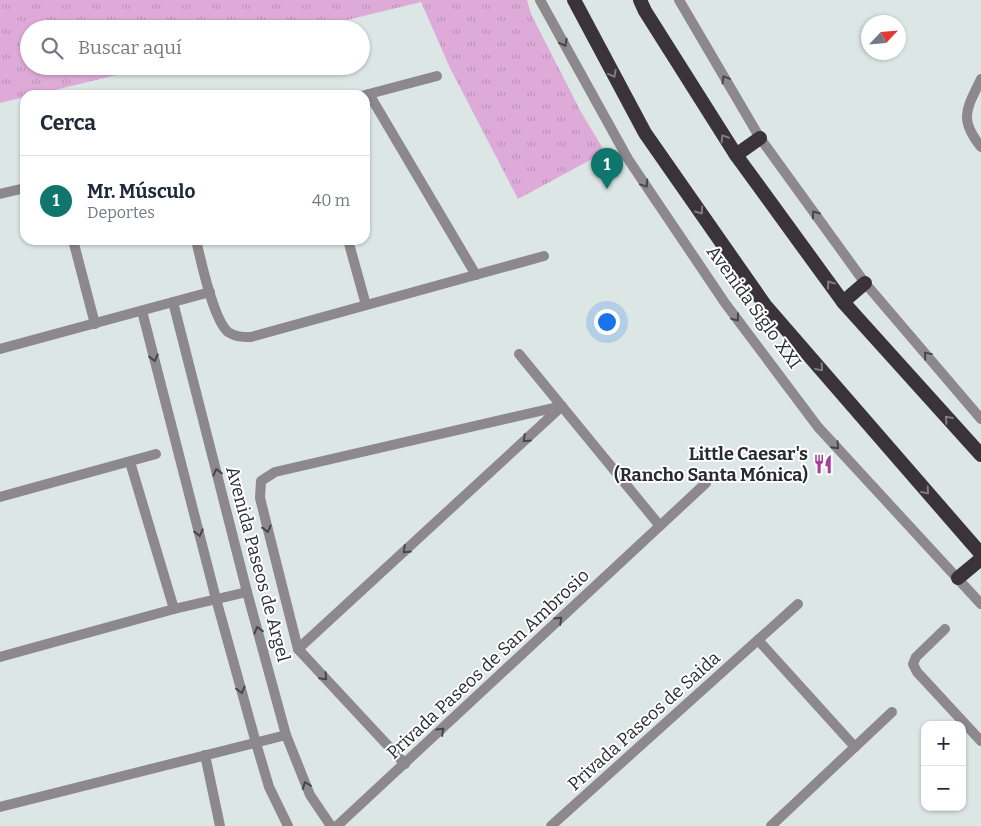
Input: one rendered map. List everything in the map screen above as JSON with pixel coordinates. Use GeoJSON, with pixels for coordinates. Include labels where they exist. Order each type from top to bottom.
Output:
{"type":"FeatureCollection","features":[{"type":"Feature","properties":{"kind":"highway","name":"Avenida Siglo XXI"},"geometry":{"type":"LineString","coordinates":[[574,0],[645,133],[765,305],[981,554]]}},
{"type":"Feature","properties":{"kind":"highway"},"geometry":{"type":"LineString","coordinates":[[640,0],[645,12],[736,155],[843,302],[981,455]]}},
{"type":"Feature","properties":{"kind":"highway"},"geometry":{"type":"LineString","coordinates":[[736,155],[760,138]]}},
{"type":"Feature","properties":{"kind":"highway"},"geometry":{"type":"LineString","coordinates":[[843,302],[865,283]]}},
{"type":"Feature","properties":{"kind":"highway"},"geometry":{"type":"LineString","coordinates":[[958,578],[981,559]]}},
{"type":"Feature","properties":{"kind":"street","name":"Avenida Siglo XXI"},"geometry":{"type":"LineString","coordinates":[[540,0],[628,160],[725,303],[818,427],[981,604]]}},
{"type":"Feature","properties":{"kind":"street"},"geometry":{"type":"LineString","coordinates":[[678,0],[760,138],[865,283],[981,419]]}},
{"type":"Feature","properties":{"kind":"street"},"geometry":{"type":"LineString","coordinates":[[370,94],[437,76]]}},
{"type":"Feature","properties":{"kind":"street"},"geometry":{"type":"LineString","coordinates":[[981,79],[967,109],[966,123],[972,136],[981,147]]}},
{"type":"Feature","properties":{"kind":"street"},"geometry":{"type":"LineString","coordinates":[[370,100],[476,275]]}},
{"type":"Feature","properties":{"kind":"street"},"geometry":{"type":"LineString","coordinates":[[0,194],[20,189]]}},
{"type":"Feature","properties":{"kind":"street"},"geometry":{"type":"LineString","coordinates":[[75,245],[94,324]]}},
{"type":"Feature","properties":{"kind":"street"},"geometry":{"type":"LineString","coordinates":[[197,245],[210,292],[222,325],[229,333],[237,336],[251,337],[544,256]]}},
{"type":"Feature","properties":{"kind":"street"},"geometry":{"type":"LineString","coordinates":[[349,245],[366,305]]}},
{"type":"Feature","properties":{"kind":"street"},"geometry":{"type":"LineString","coordinates":[[0,349],[210,292]]}},
{"type":"Feature","properties":{"kind":"street","name":"Avenida Paseos de Argel"},"geometry":{"type":"LineString","coordinates":[[173,302],[247,592],[286,735],[310,795],[331,826]]}},
{"type":"Feature","properties":{"kind":"street"},"geometry":{"type":"LineString","coordinates":[[142,311],[216,599],[256,743],[269,787],[288,826]]}},
{"type":"Feature","properties":{"kind":"street"},"geometry":{"type":"LineString","coordinates":[[519,354],[660,526]]}},
{"type":"Feature","properties":{"kind":"street"},"geometry":{"type":"LineString","coordinates":[[405,764],[298,650],[260,498],[261,481],[275,472],[562,406]]}},
{"type":"Feature","properties":{"kind":"street"},"geometry":{"type":"LineString","coordinates":[[298,650],[562,406]]}},
{"type":"Feature","properties":{"kind":"street"},"geometry":{"type":"LineString","coordinates":[[0,497],[156,454]]}},
{"type":"Feature","properties":{"kind":"street"},"geometry":{"type":"LineString","coordinates":[[130,462],[174,609]]}},
{"type":"Feature","properties":{"kind":"street","name":"Privada Paseos de San Ambrosio"},"geometry":{"type":"LineString","coordinates":[[337,826],[706,483]]}},
{"type":"Feature","properties":{"kind":"street"},"geometry":{"type":"LineString","coordinates":[[0,657],[174,609],[247,592]]}},
{"type":"Feature","properties":{"kind":"street","name":"Privada Paseos de Saida"},"geometry":{"type":"LineString","coordinates":[[551,826],[798,604]]}},
{"type":"Feature","properties":{"kind":"street"},"geometry":{"type":"LineString","coordinates":[[945,629],[916,657],[913,664],[917,672],[981,740]]}},
{"type":"Feature","properties":{"kind":"street"},"geometry":{"type":"LineString","coordinates":[[758,640],[855,747]]}},
{"type":"Feature","properties":{"kind":"street"},"geometry":{"type":"LineString","coordinates":[[772,826],[892,712]]}},
{"type":"Feature","properties":{"kind":"street"},"geometry":{"type":"LineString","coordinates":[[0,807],[286,735]]}},
{"type":"Feature","properties":{"kind":"street"},"geometry":{"type":"LineString","coordinates":[[204,755],[220,826]]}},
{"type":"Feature","properties":{"kind":"green space"},"geometry":{"type":"Polygon","coordinates":[[[0,0],[527,0],[531,14],[581,112],[605,152],[518,199],[450,68],[421,2],[347,20],[20,20],[20,75],[117,75],[55,90],[20,90],[20,98],[0,103],[0,0]]]}},
{"type":"Feature","properties":{"kind":"place","name":"Mr. Músculo"},"geometry":{"type":"Point","coordinates":[607,189]}},
{"type":"Feature","properties":{"kind":"place","name":"Little Caesar's (Rancho Santa Mónica)"},"geometry":{"type":"Point","coordinates":[823,464]}}]}
